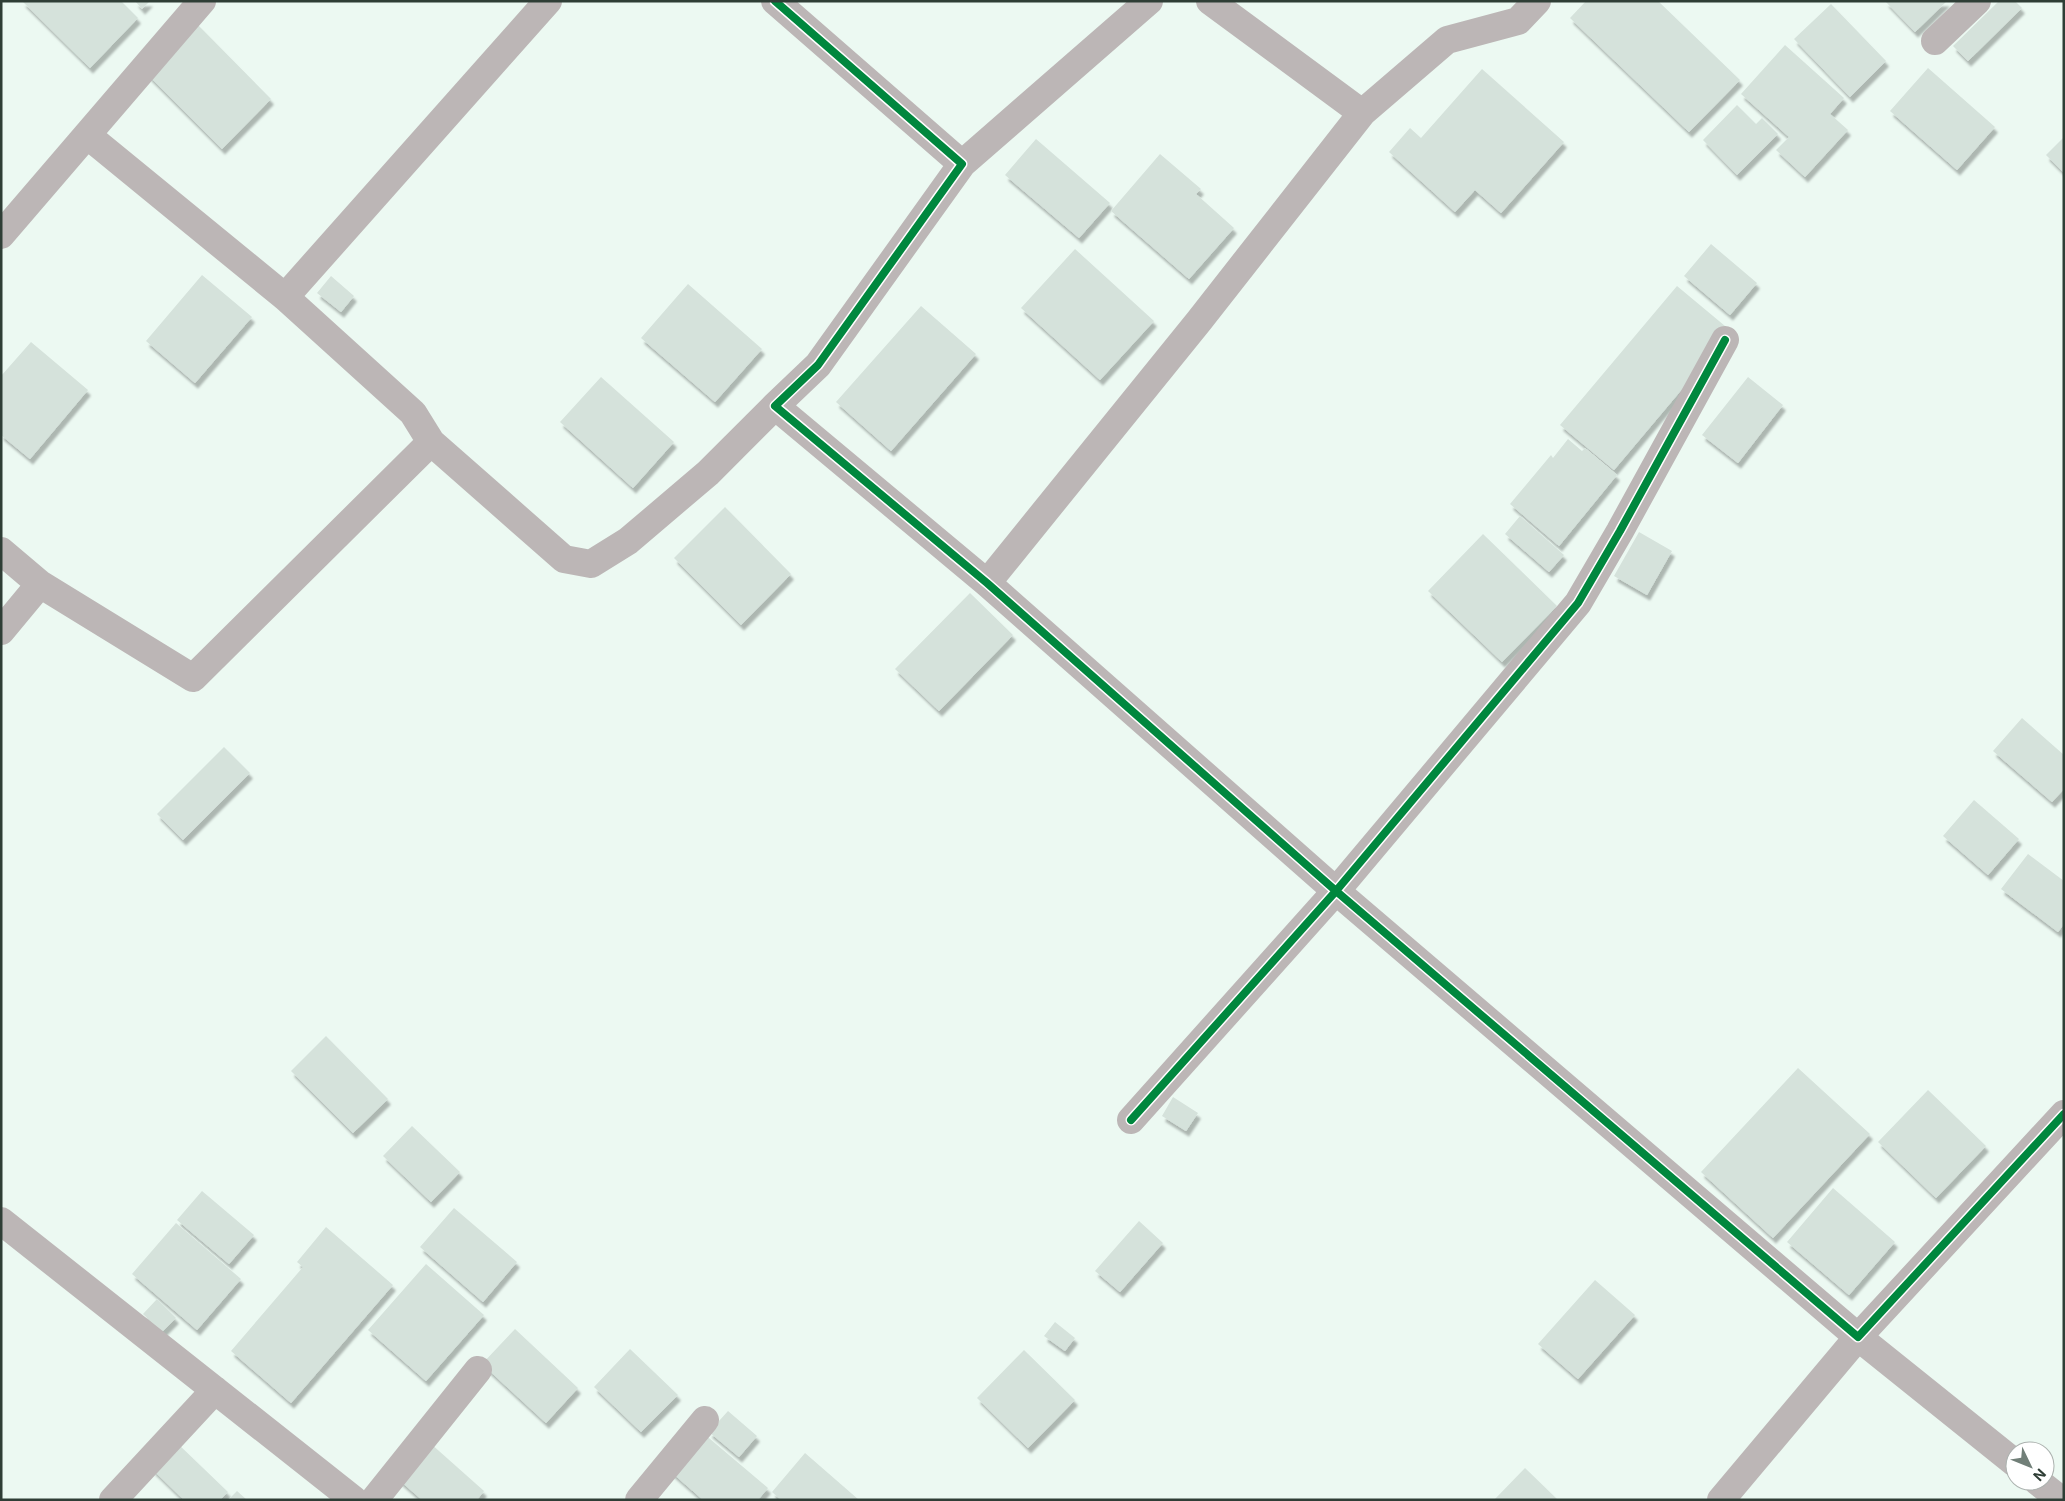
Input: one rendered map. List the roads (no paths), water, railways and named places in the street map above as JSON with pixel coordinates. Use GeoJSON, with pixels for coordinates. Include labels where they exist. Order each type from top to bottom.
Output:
{"type":"FeatureCollection","features":[{"type":"Feature","properties":{"kind":"street"},"geometry":{"type":"LineString","coordinates":[[1,235],[202,1]]}},
{"type":"Feature","properties":{"kind":"street"},"geometry":{"type":"LineString","coordinates":[[285,297],[548,1]]}},
{"type":"Feature","properties":{"kind":"street"},"geometry":{"type":"LineString","coordinates":[[775,1],[962,164]]}},
{"type":"Feature","properties":{"kind":"street"},"geometry":{"type":"LineString","coordinates":[[87,135],[285,297],[413,413],[431,442],[564,558],[591,564],[628,542],[708,473],[818,366],[962,164],[1149,1]]}},
{"type":"Feature","properties":{"kind":"street"},"geometry":{"type":"LineString","coordinates":[[1210,1],[1362,113]]}},
{"type":"Feature","properties":{"kind":"street"},"geometry":{"type":"LineString","coordinates":[[987,583],[1199,321],[1362,113],[1447,40],[1518,21],[1537,1]]}},
{"type":"Feature","properties":{"kind":"street"},"geometry":{"type":"LineString","coordinates":[[1935,41],[1977,1]]}},
{"type":"Feature","properties":{"kind":"street"},"geometry":{"type":"LineString","coordinates":[[1131,1120],[1336,891],[1578,603],[1620,531],[1725,340]]}},
{"type":"Feature","properties":{"kind":"street"},"geometry":{"type":"LineString","coordinates":[[775,406],[987,583],[1336,891],[1858,1337],[2005,1455]]}},
{"type":"Feature","properties":{"kind":"street"},"geometry":{"type":"LineString","coordinates":[[1,551],[40,584],[193,678],[431,442]]}},
{"type":"Feature","properties":{"kind":"street"},"geometry":{"type":"LineString","coordinates":[[1,631],[40,584]]}},
{"type":"Feature","properties":{"kind":"street"},"geometry":{"type":"LineString","coordinates":[[1721,1500],[1858,1337],[2064,1114]]}},
{"type":"Feature","properties":{"kind":"street"},"geometry":{"type":"LineString","coordinates":[[1,1221],[354,1500]]}},
{"type":"Feature","properties":{"kind":"street"},"geometry":{"type":"LineString","coordinates":[[374,1500],[478,1370]]}},
{"type":"Feature","properties":{"kind":"street"},"geometry":{"type":"LineString","coordinates":[[113,1500],[215,1390]]}},
{"type":"Feature","properties":{"kind":"street"},"geometry":{"type":"LineString","coordinates":[[639,1500],[705,1420]]}},
{"type":"Feature","properties":{"kind":"street"},"geometry":{"type":"LineString","coordinates":[[2050,1491],[2061,1500]]}}]}
